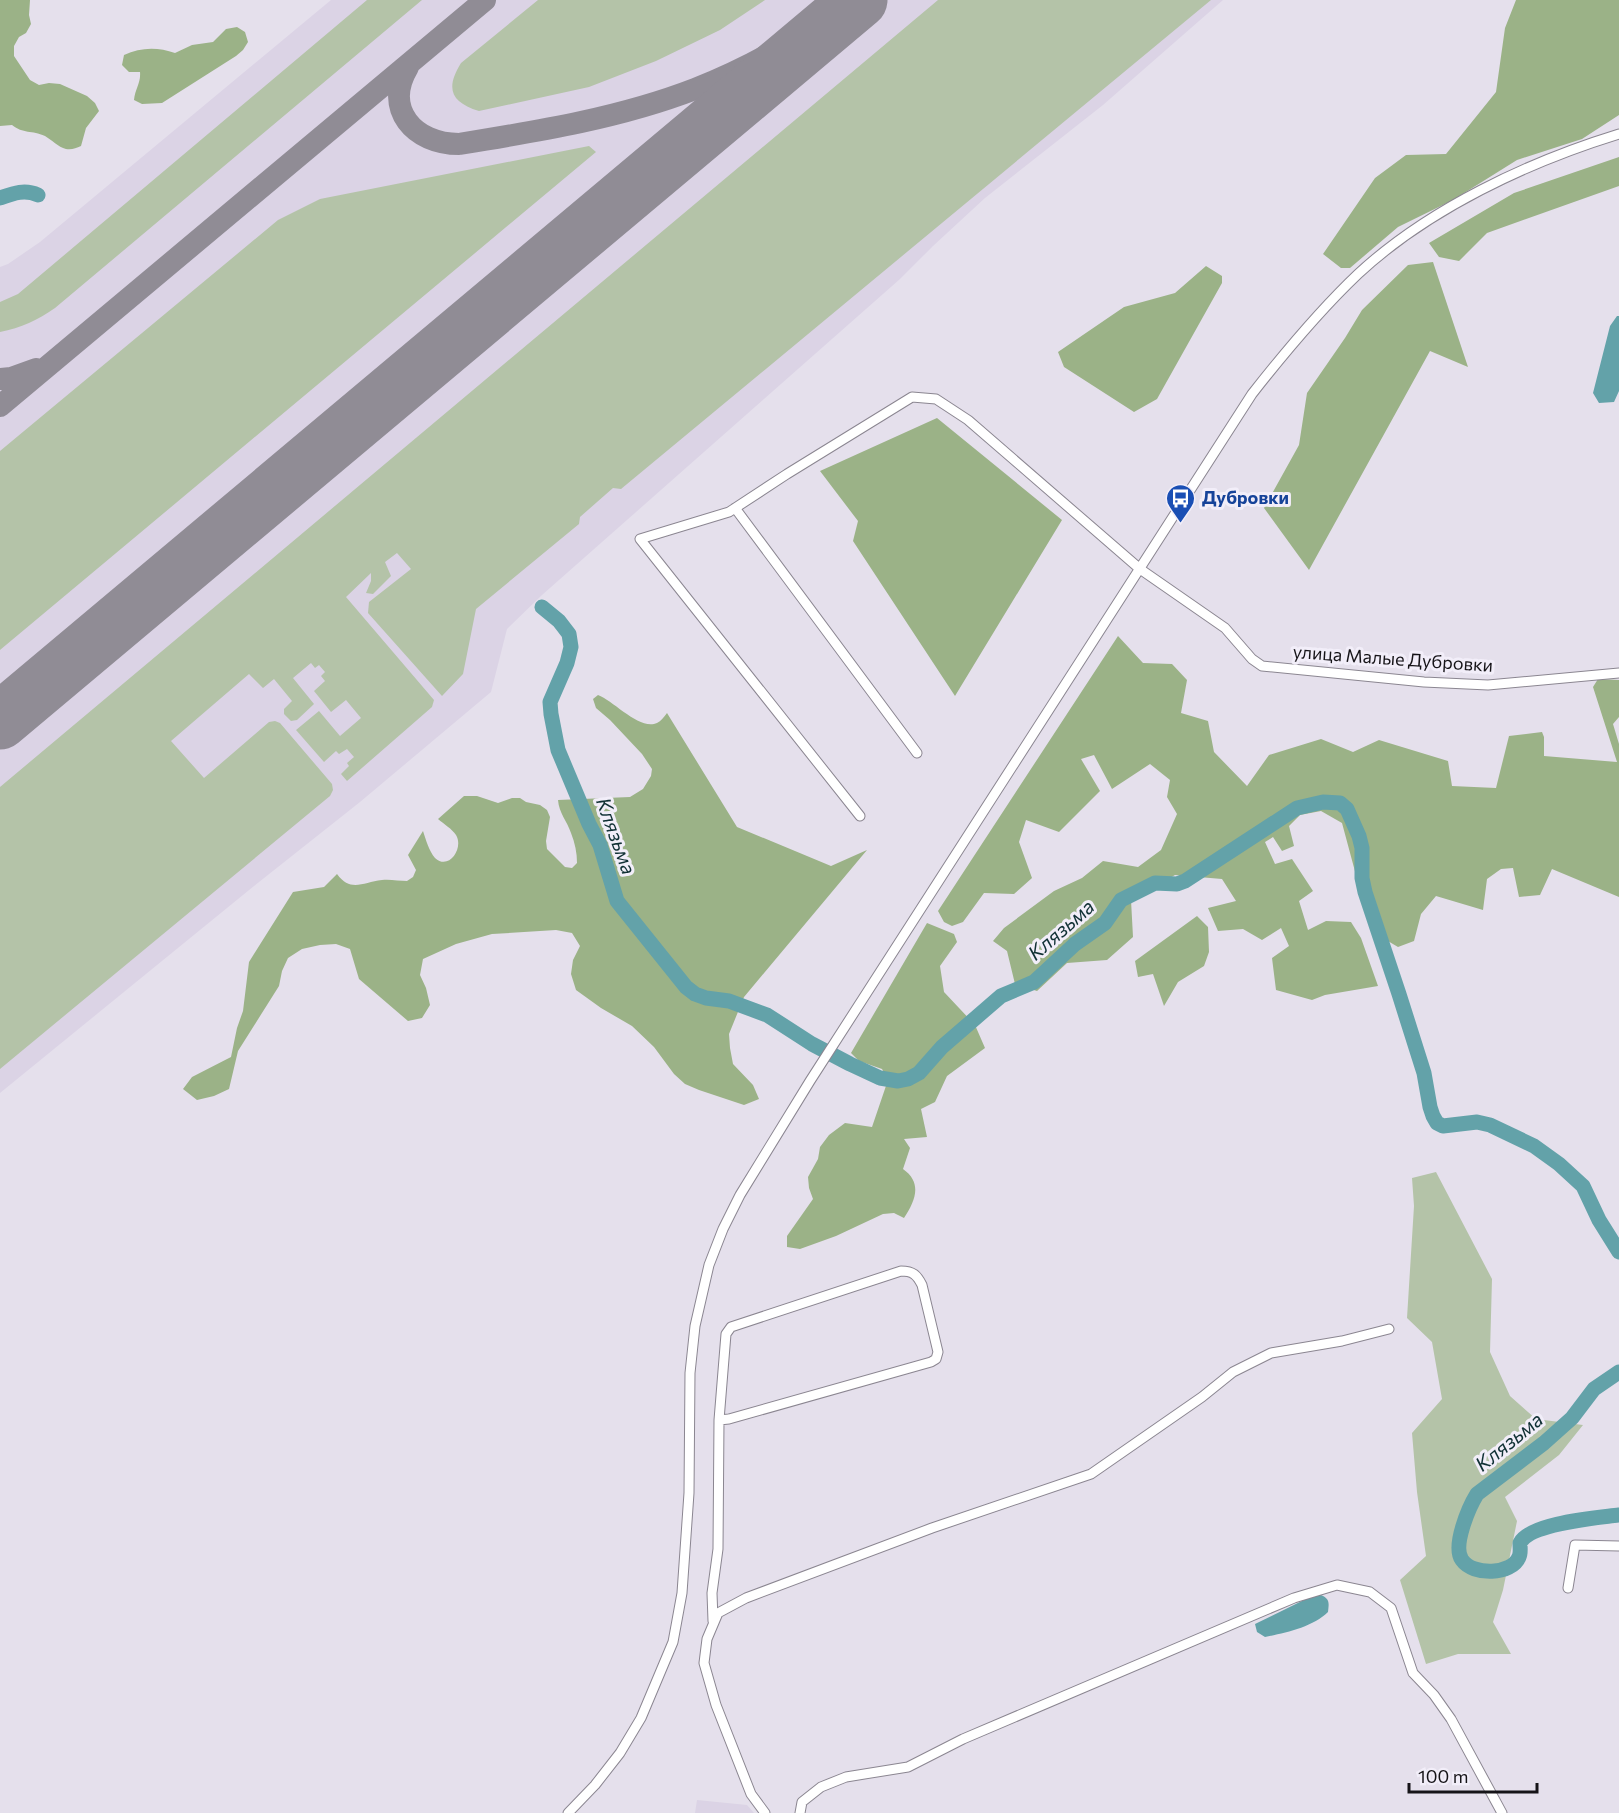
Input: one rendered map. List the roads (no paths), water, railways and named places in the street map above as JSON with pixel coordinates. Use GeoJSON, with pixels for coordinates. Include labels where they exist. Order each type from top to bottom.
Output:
{"type":"FeatureCollection","features":[{"type":"Feature","properties":{"kind":"street"},"geometry":{"type":"LineString","coordinates":[[568,1813],[595,1785],[620,1753],[641,1718],[673,1642],[682,1593],[689,1493],[690,1373],[695,1326],[709,1265],[740,1195],[810,1081],[1252,394],[1285,351],[1360,273],[1403,238],[1495,182],[1543,160],[1619,134]]}},
{"type":"Feature","properties":{"kind":"street","name":"улица Малые Дубровки"},"geometry":{"type":"LineString","coordinates":[[860,816],[640,539],[729,512],[912,398],[936,399],[968,420],[1140,569],[1225,628],[1252,659],[1262,666],[1424,682],[1488,685],[1619,673]]}},
{"type":"Feature","properties":{"kind":"street"},"geometry":{"type":"LineString","coordinates":[[735,508],[917,753]]}},
{"type":"Feature","properties":{"kind":"street"},"geometry":{"type":"LineString","coordinates":[[713,1624],[712,1593],[718,1550],[719,1420],[726,1334],[731,1326],[901,1271],[911,1271],[918,1276],[938,1352],[936,1359],[932,1362],[741,1416],[719,1420]]}},
{"type":"Feature","properties":{"kind":"street"},"geometry":{"type":"LineString","coordinates":[[765,1813],[751,1794],[716,1705],[704,1663],[707,1639],[718,1613],[746,1598],[932,1527],[1091,1474],[1202,1397],[1233,1372],[1271,1353],[1342,1341],[1389,1329]]}},
{"type":"Feature","properties":{"kind":"street"},"geometry":{"type":"LineString","coordinates":[[1568,1588],[1575,1545],[1619,1545]]}},
{"type":"Feature","properties":{"kind":"street"},"geometry":{"type":"LineString","coordinates":[[800,1813],[802,1802],[821,1787],[846,1777],[908,1767],[963,1739],[1272,1607],[1337,1585],[1370,1592],[1391,1608],[1413,1673],[1434,1695],[1451,1719],[1502,1813]]}},
{"type":"Feature","properties":{"kind":"water"},"geometry":{"type":"Polygon","coordinates":[[[1619,316],[1619,391],[1614,402],[1599,403],[1593,393],[1610,326],[1619,316]]]}},
{"type":"Feature","properties":{"kind":"water"},"geometry":{"type":"Polygon","coordinates":[[[1321,1595],[1328,1602],[1328,1612],[1315,1622],[1265,1637],[1257,1632],[1255,1624],[1310,1597],[1321,1595]]]}},
{"type":"Feature","properties":{"kind":"waterway","name":"Клязьма"},"geometry":{"type":"LineString","coordinates":[[0,198],[24,192],[38,195]]}},
{"type":"Feature","properties":{"kind":"waterway","name":"Клязьма"},"geometry":{"type":"LineString","coordinates":[[542,607],[559,621],[569,634],[571,647],[567,663],[550,702],[558,750],[600,845],[617,901],[686,987],[695,994],[729,1001],[767,1015],[812,1044],[880,1078],[898,1081],[908,1079],[919,1073],[942,1047],[1001,996],[1034,982],[1075,944],[1105,923],[1121,900],[1155,883],[1177,884],[1185,881],[1297,808],[1323,802],[1340,803],[1347,809],[1359,836],[1365,892],[1424,1073],[1430,1107],[1437,1123],[1443,1126],[1477,1122],[1490,1125],[1534,1146],[1559,1164],[1583,1186],[1599,1220],[1619,1252]]}},
{"type":"Feature","properties":{"kind":"waterway","name":"Клязьма"},"geometry":{"type":"LineString","coordinates":[[1619,1372],[1594,1389],[1572,1418],[1544,1443],[1477,1494],[1460,1536],[1459,1554],[1467,1565],[1475,1569],[1501,1570],[1515,1563],[1520,1555],[1520,1543],[1526,1536],[1550,1526],[1619,1515]]}},
{"type":"Feature","properties":{"kind":"place","name":"Дубровки"},"geometry":{"type":"Point","coordinates":[1181,524]}}]}
